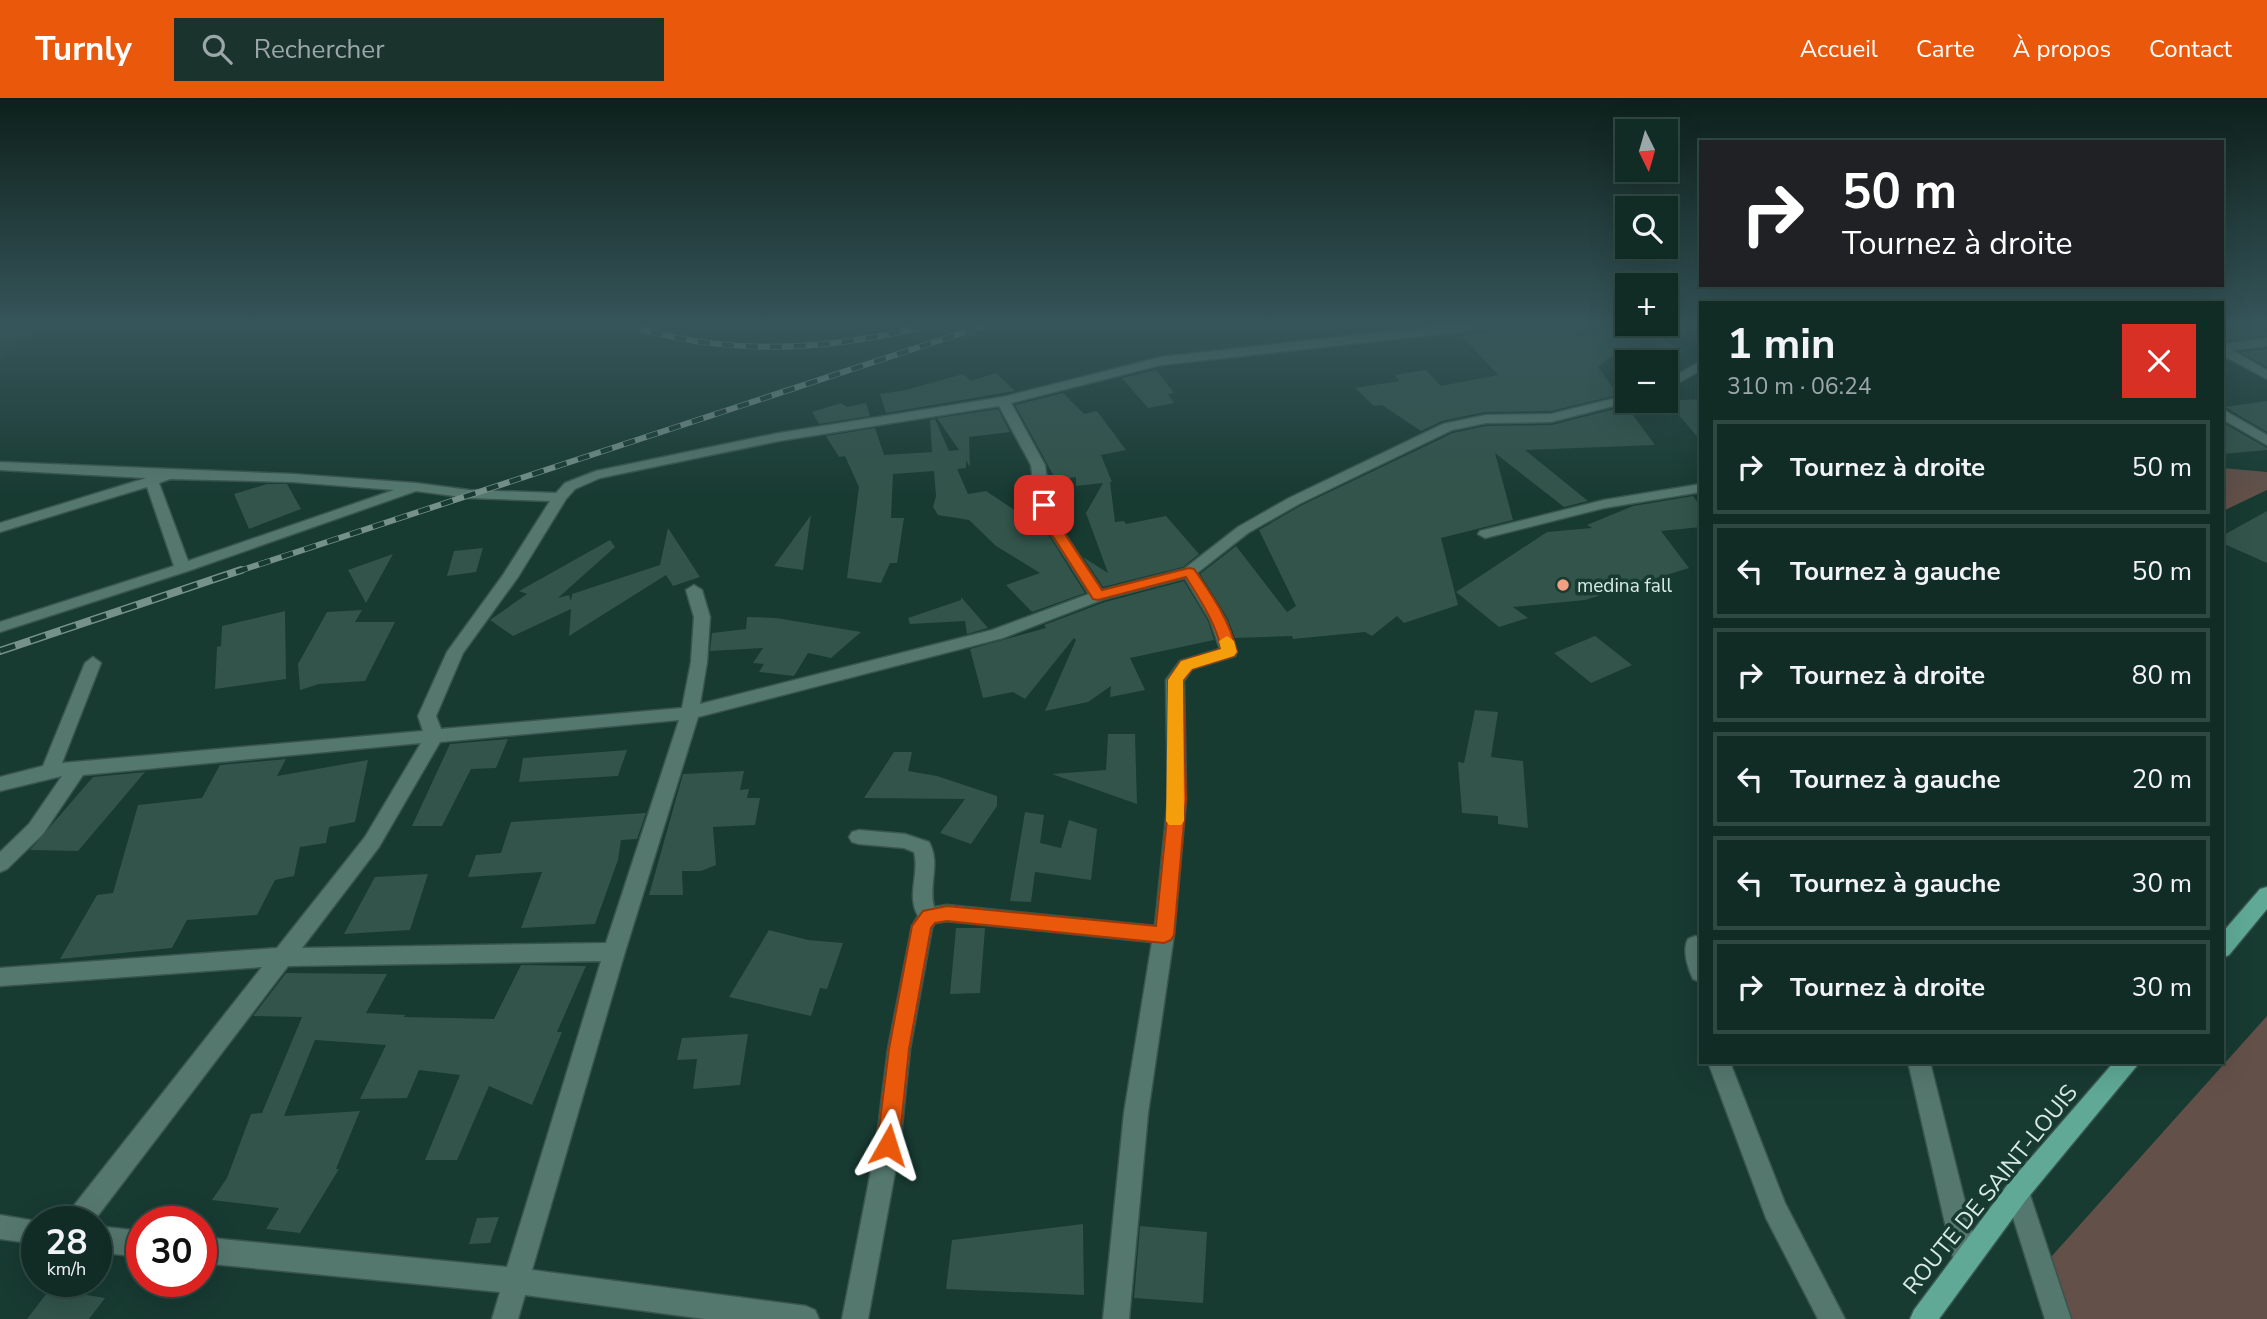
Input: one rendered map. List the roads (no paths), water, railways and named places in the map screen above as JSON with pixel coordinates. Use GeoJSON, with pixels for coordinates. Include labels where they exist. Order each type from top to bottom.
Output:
{"type":"FeatureCollection","features":[{"type":"Feature","properties":{"kind":"main road"},"geometry":{"type":"LineString","coordinates":[[2224,947],[2267,895]]}},
{"type":"Feature","properties":{"kind":"main road","name":"ROUTE DE SAINT-LOUIS"},"geometry":{"type":"LineString","coordinates":[[1923,1319],[2017,1192],[2127,1064]]}},
{"type":"Feature","properties":{"kind":"street"},"geometry":{"type":"LineString","coordinates":[[90,1206],[280,957],[372,842],[434,736],[427,716],[449,663],[510,578],[570,486],[596,475],[779,437],[1003,401],[1078,382]]}},
{"type":"Feature","properties":{"kind":"street"},"geometry":{"type":"LineString","coordinates":[[1003,401],[1038,465],[1048,519],[1098,596]]}},
{"type":"Feature","properties":{"kind":"street"},"geometry":{"type":"LineString","coordinates":[[0,784],[50,771],[78,768],[691,713],[997,634],[1098,596],[1189,572],[1243,530],[1294,501],[1448,427],[1486,419],[1551,418],[1615,401]]}},
{"type":"Feature","properties":{"kind":"street"},"geometry":{"type":"LineString","coordinates":[[2224,414],[2267,441]]}},
{"type":"Feature","properties":{"kind":"street"},"geometry":{"type":"LineString","coordinates":[[0,466],[293,478],[416,487],[469,494],[560,498]]}},
{"type":"Feature","properties":{"kind":"street"},"geometry":{"type":"LineString","coordinates":[[0,528],[170,475]]}},
{"type":"Feature","properties":{"kind":"street"},"geometry":{"type":"LineString","coordinates":[[152,482],[183,568]]}},
{"type":"Feature","properties":{"kind":"street"},"geometry":{"type":"LineString","coordinates":[[0,627],[183,568],[416,487]]}},
{"type":"Feature","properties":{"kind":"street"},"geometry":{"type":"LineString","coordinates":[[1485,534],[1604,504],[1699,488]]}},
{"type":"Feature","properties":{"kind":"street"},"geometry":{"type":"LineString","coordinates":[[1115,1319],[1136,1113],[1164,935],[1177,799],[1175,680],[1186,665],[1229,652],[1227,639],[1212,607],[1189,572]]}},
{"type":"Feature","properties":{"kind":"street"},"geometry":{"type":"LineString","coordinates":[[505,1319],[614,952],[691,713],[702,617],[694,590]]}},
{"type":"Feature","properties":{"kind":"street"},"geometry":{"type":"LineString","coordinates":[[50,771],[93,663]]}},
{"type":"Feature","properties":{"kind":"street"},"geometry":{"type":"LineString","coordinates":[[0,864],[36,829],[78,768]]}},
{"type":"Feature","properties":{"kind":"street"},"geometry":{"type":"LineString","coordinates":[[859,837],[905,841],[922,847],[927,856],[920,899],[929,916]]}},
{"type":"Feature","properties":{"kind":"street"},"geometry":{"type":"LineString","coordinates":[[855,1319],[888,1145],[899,1049],[922,926],[929,916],[947,913],[1164,935]]}},
{"type":"Feature","properties":{"kind":"street"},"geometry":{"type":"LineString","coordinates":[[1695,945],[1699,964]]}},
{"type":"Feature","properties":{"kind":"street"},"geometry":{"type":"LineString","coordinates":[[0,977],[280,957],[614,952]]}},
{"type":"Feature","properties":{"kind":"street"},"geometry":{"type":"LineString","coordinates":[[1720,1064],[1775,1209],[1832,1319]]}},
{"type":"Feature","properties":{"kind":"street"},"geometry":{"type":"LineString","coordinates":[[1919,1064],[1966,1258]]}},
{"type":"Feature","properties":{"kind":"street"},"geometry":{"type":"LineString","coordinates":[[2017,1192],[2058,1319]]}},
{"type":"Feature","properties":{"kind":"street"},"geometry":{"type":"LineString","coordinates":[[0,1227],[21,1230]]}},
{"type":"Feature","properties":{"kind":"street"},"geometry":{"type":"LineString","coordinates":[[217,1252],[516,1281],[806,1319]]}},
{"type":"Feature","properties":{"kind":"railway"},"geometry":{"type":"LineString","coordinates":[[236,572],[813,382]]}},
{"type":"Feature","properties":{"kind":"railway"},"geometry":{"type":"LineString","coordinates":[[0,651],[241,570]]}},
{"type":"Feature","properties":{"kind":"place","name":"medina fall"},"geometry":{"type":"Point","coordinates":[1563,585]}}]}
